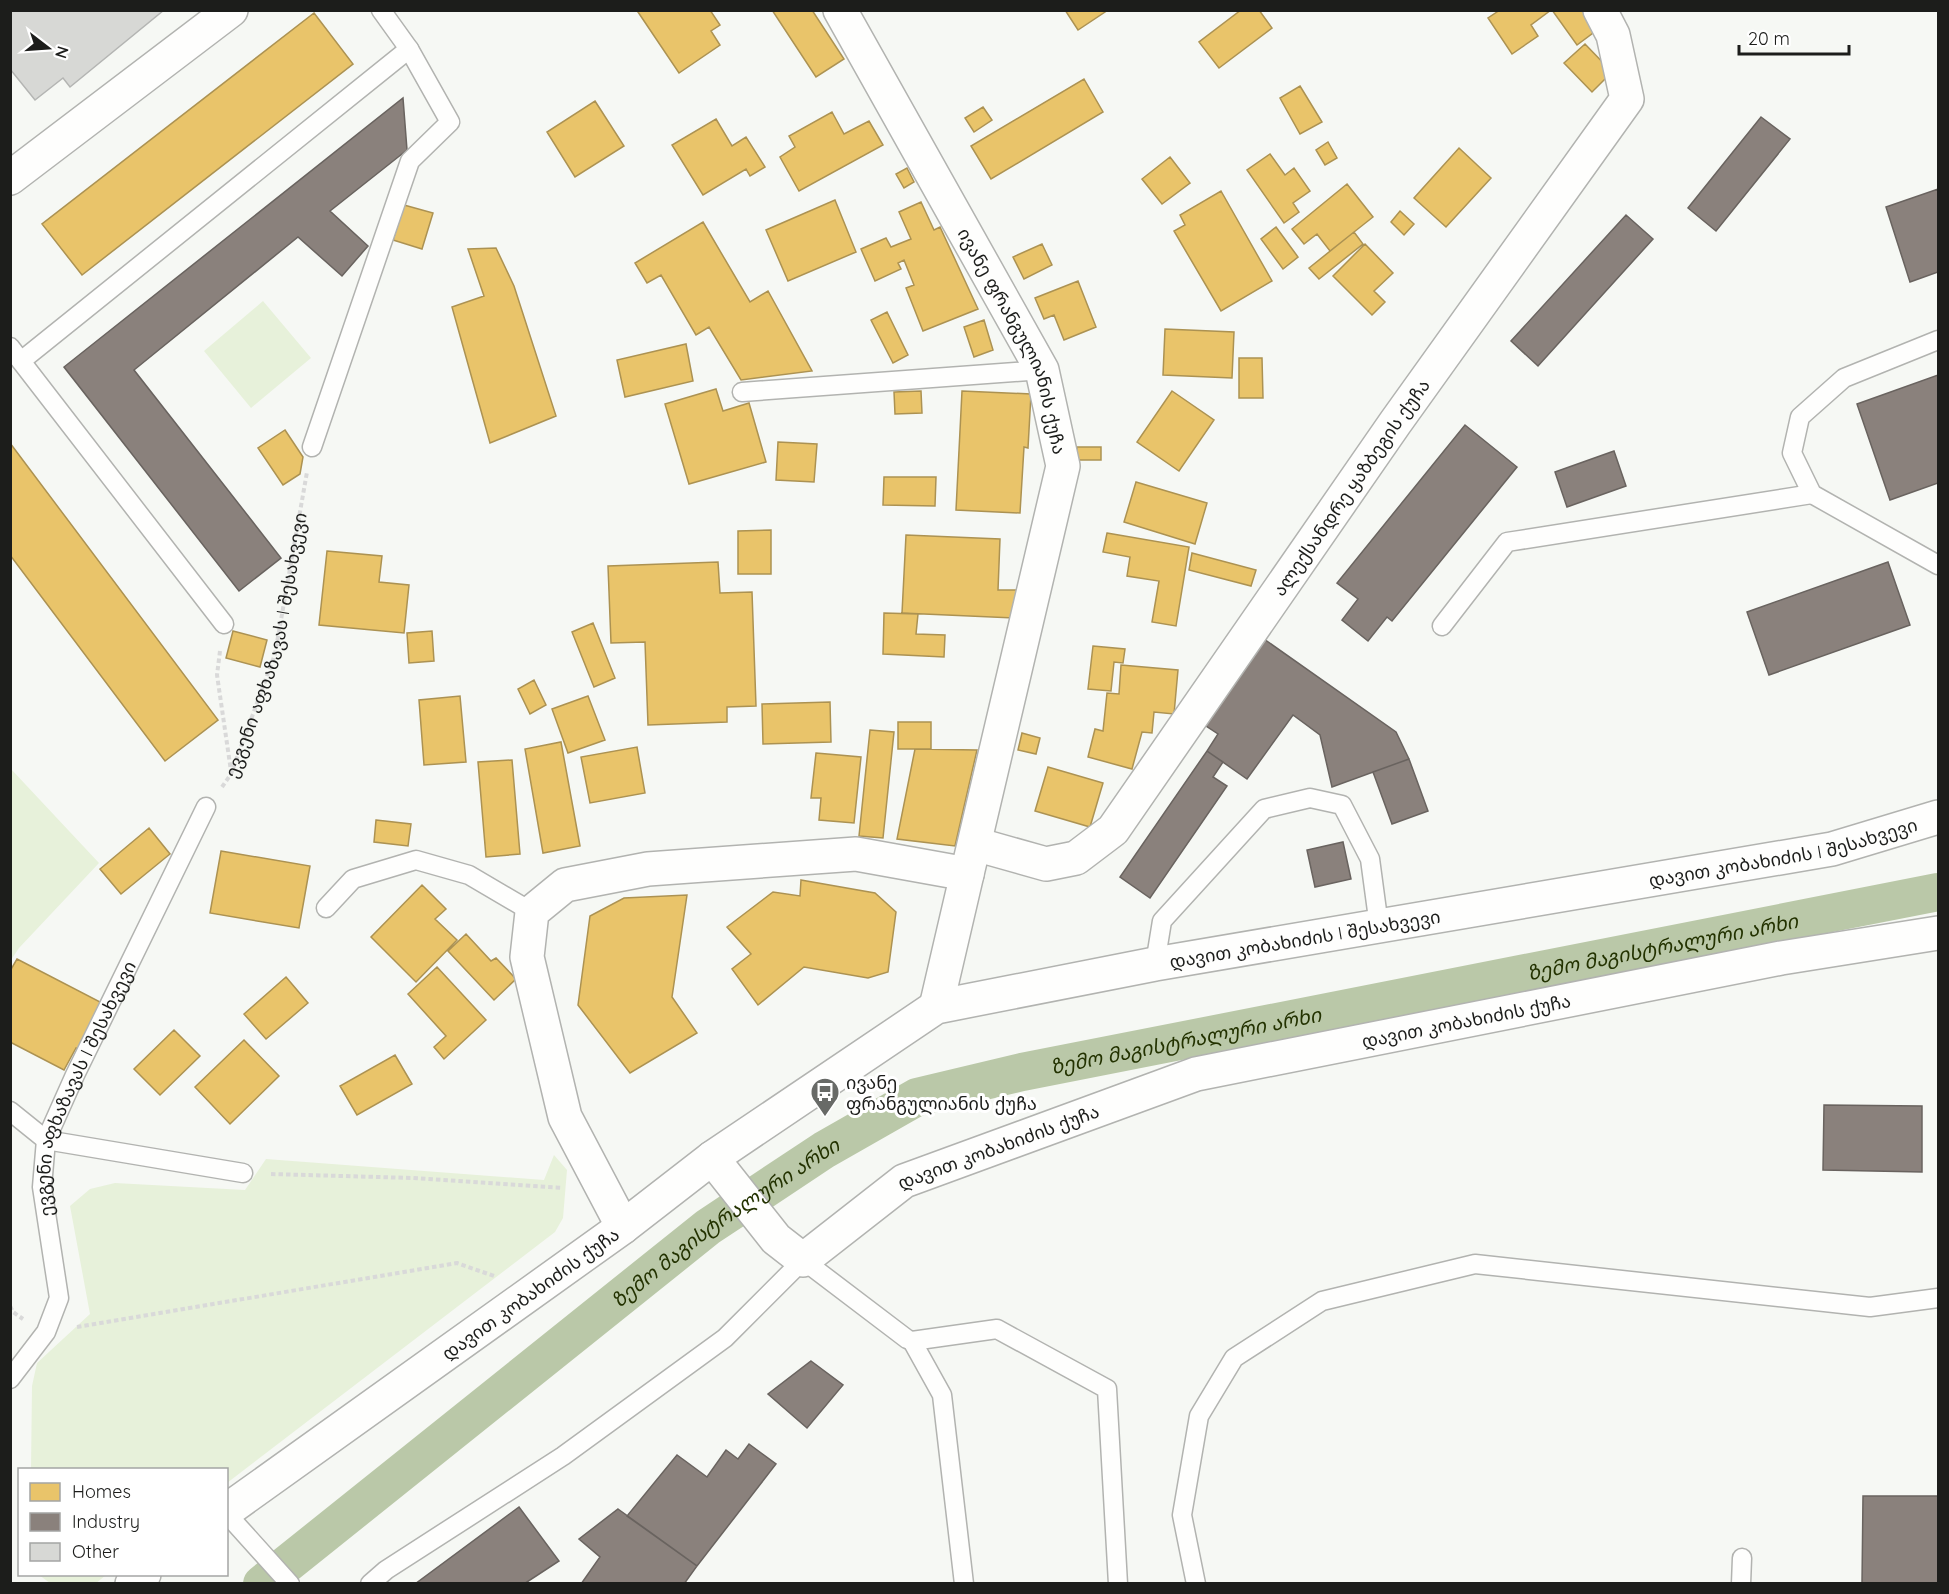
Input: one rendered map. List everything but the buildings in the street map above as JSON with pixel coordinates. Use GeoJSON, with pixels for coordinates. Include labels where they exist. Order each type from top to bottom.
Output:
{"type":"FeatureCollection","features":[{"type":"Feature","properties":{"kind":"street"},"geometry":{"type":"LineString","coordinates":[[10,178],[231,10]]}},
{"type":"Feature","properties":{"kind":"street","name":"ივანე ფრანგულიანის ქუჩა"},"geometry":{"type":"LineString","coordinates":[[840,10],[1042,370],[1063,466],[936,1007]]}},
{"type":"Feature","properties":{"kind":"street","name":"ალექსანდრე ყაზბეგის ქუჩა"},"geometry":{"type":"LineString","coordinates":[[971,859],[1046,864],[1076,858],[1113,830],[1395,423],[1627,99],[1613,35],[1600,10]]}},
{"type":"Feature","properties":{"kind":"street","name":"დავით კობახიძის I შესახვევი"},"geometry":{"type":"LineString","coordinates":[[712,1158],[936,1007],[1155,964],[1832,849],[1938,817]]}},
{"type":"Feature","properties":{"kind":"street"},"geometry":{"type":"LineString","coordinates":[[623,1227],[565,1117],[527,957],[532,912],[565,885],[648,869],[856,854],[971,859]]}},
{"type":"Feature","properties":{"kind":"street","name":"დავით კობახიძის ქუჩა"},"geometry":{"type":"LineString","coordinates":[[803,1260],[904,1181],[1196,1074],[1781,958],[1938,933]]}},
{"type":"Feature","properties":{"kind":"street"},"geometry":{"type":"LineString","coordinates":[[712,1158],[776,1239],[803,1260]]}},
{"type":"Feature","properties":{"kind":"street","name":"დავით კობახიძის ქუჩა"},"geometry":{"type":"LineString","coordinates":[[228,1511],[623,1227],[712,1158]]}},
{"type":"Feature","properties":{"kind":"lane"},"geometry":{"type":"LineString","coordinates":[[312,447],[410,161],[450,122],[409,49],[381,10]]}},
{"type":"Feature","properties":{"kind":"lane"},"geometry":{"type":"LineString","coordinates":[[224,624],[16,354],[409,49]]}},
{"type":"Feature","properties":{"kind":"lane"},"geometry":{"type":"LineString","coordinates":[[1938,340],[1844,378],[1800,417],[1792,453],[1812,494],[1938,564]]}},
{"type":"Feature","properties":{"kind":"lane"},"geometry":{"type":"LineString","coordinates":[[742,392],[1042,370]]}},
{"type":"Feature","properties":{"kind":"lane"},"geometry":{"type":"LineString","coordinates":[[1442,626],[1507,542],[1812,494]]}},
{"type":"Feature","properties":{"kind":"lane"},"geometry":{"type":"LineString","coordinates":[[1155,964],[1162,921],[1264,809],[1310,798],[1342,805],[1370,859],[1379,926]]}},
{"type":"Feature","properties":{"kind":"lane","name":"ევგენი აფხაზავას I შესახვევი"},"geometry":{"type":"LineString","coordinates":[[10,1379],[46,1332],[59,1298],[42,1187],[46,1140],[75,1075],[206,807]]}},
{"type":"Feature","properties":{"kind":"lane"},"geometry":{"type":"LineString","coordinates":[[326,908],[353,879],[416,860],[469,874],[532,912]]}},
{"type":"Feature","properties":{"kind":"lane"},"geometry":{"type":"LineString","coordinates":[[10,1111],[46,1140],[243,1173]]}},
{"type":"Feature","properties":{"kind":"lane"},"geometry":{"type":"LineString","coordinates":[[370,1584],[386,1570],[563,1456],[725,1338],[803,1260],[907,1339],[912,1341],[997,1329],[1107,1389],[1118,1584]]}},
{"type":"Feature","properties":{"kind":"lane"},"geometry":{"type":"LineString","coordinates":[[1196,1584],[1182,1515],[1199,1416],[1234,1358],[1322,1301],[1475,1264],[1870,1307],[1938,1298]]}},
{"type":"Feature","properties":{"kind":"lane"},"geometry":{"type":"LineString","coordinates":[[912,1341],[942,1395],[964,1584]]}},
{"type":"Feature","properties":{"kind":"lane"},"geometry":{"type":"LineString","coordinates":[[228,1514],[290,1584]]}},
{"type":"Feature","properties":{"kind":"lane"},"geometry":{"type":"LineString","coordinates":[[1741,1584],[1742,1558]]}},
{"type":"Feature","properties":{"kind":"path","name":"ევგენი აფხაზავას I შესახვევი"},"geometry":{"type":"LineString","coordinates":[[206,807],[231,774],[275,654],[312,447]]}},
{"type":"Feature","properties":{"kind":"path"},"geometry":{"type":"LineString","coordinates":[[224,624],[217,675],[231,774]]}},
{"type":"Feature","properties":{"kind":"path"},"geometry":{"type":"LineString","coordinates":[[243,1173],[413,1178],[605,1192]]}},
{"type":"Feature","properties":{"kind":"path"},"geometry":{"type":"LineString","coordinates":[[46,1332],[457,1263],[534,1291]]}},
{"type":"Feature","properties":{"kind":"green space"},"geometry":{"type":"Polygon","coordinates":[[[263,301],[311,358],[251,408],[204,351],[263,301]]]}},
{"type":"Feature","properties":{"kind":"green space"},"geometry":{"type":"Polygon","coordinates":[[[11,769],[99,863],[19,948],[11,960],[11,769]]]}},
{"type":"Feature","properties":{"kind":"green space"},"geometry":{"type":"Polygon","coordinates":[[[554,1155],[567,1170],[563,1218],[555,1232],[228,1482],[228,1468],[31,1468],[32,1386],[37,1363],[90,1314],[70,1206],[90,1189],[115,1183],[245,1190],[266,1159],[544,1180],[554,1155]]]}},
{"type":"Feature","properties":{"kind":"green space"},"geometry":{"type":"Polygon","coordinates":[[[40,1576],[105,1576],[95,1584],[50,1583],[40,1576]]]}},
{"type":"Feature","properties":{"kind":"waterway","name":"ზემო მაგისტრალური არხი"},"geometry":{"type":"LineString","coordinates":[[262,1584],[708,1227],[824,1150],[917,1097],[1022,1072],[1938,892]]}},
{"type":"Feature","properties":{"kind":"place","name":"ივანე ფრანგულიანის ქუჩა"},"geometry":{"type":"Point","coordinates":[825,1118]}}]}
